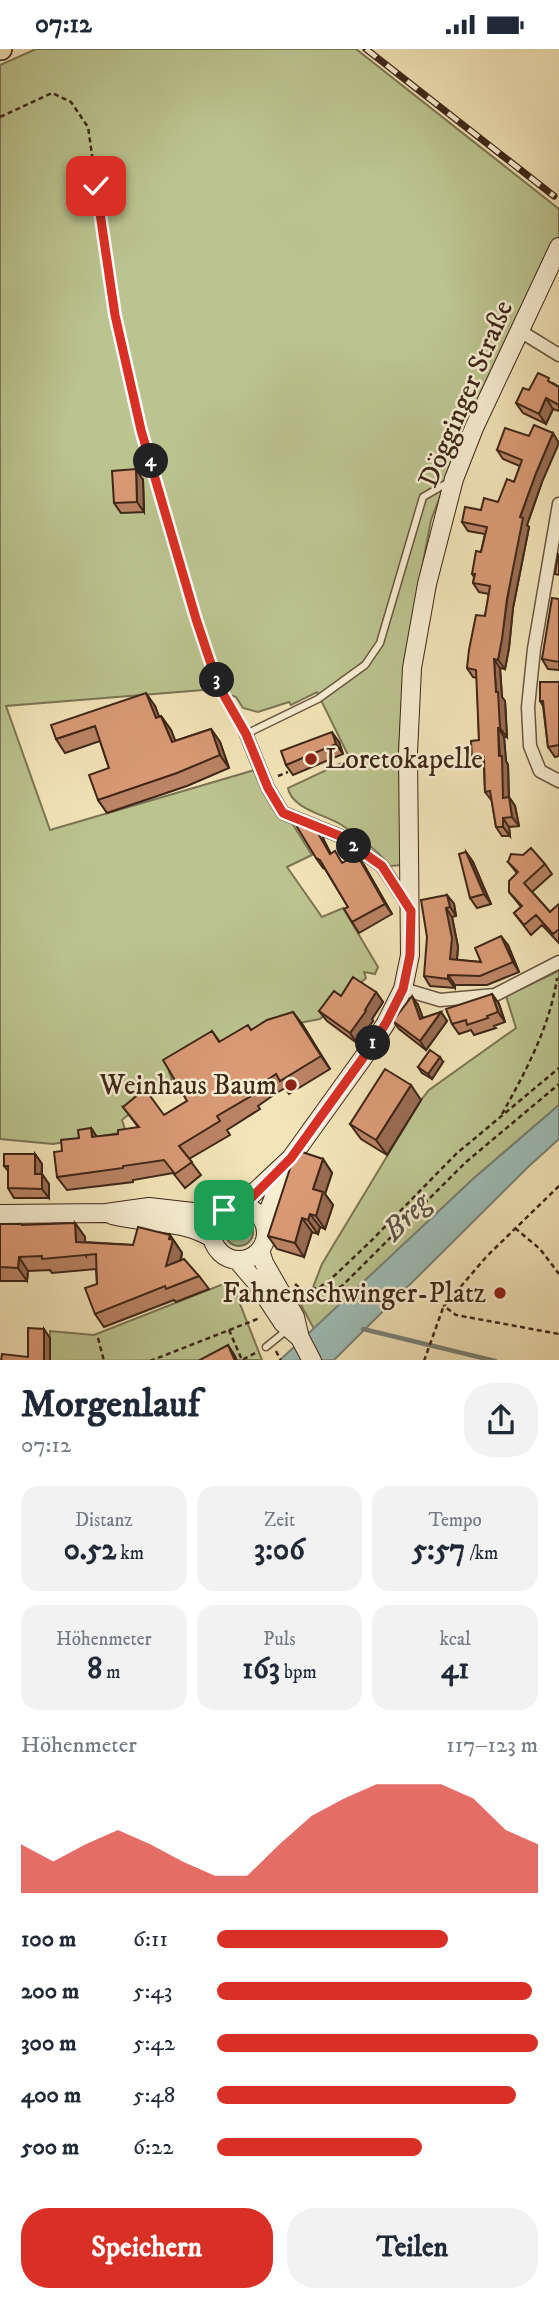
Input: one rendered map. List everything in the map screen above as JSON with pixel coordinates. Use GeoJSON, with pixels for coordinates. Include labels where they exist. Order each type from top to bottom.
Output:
{"type":"FeatureCollection","features":[{"type":"Feature","properties":{"kind":"main road","name":"Dögginger Straße"},"geometry":{"type":"LineString","coordinates":[[264,1222],[291,1158],[368,1051],[403,989],[410,955],[408,753],[412,668],[427,584],[454,479],[474,428],[559,247]]}},
{"type":"Feature","properties":{"kind":"main road","name":"Dögginger Straße"},"geometry":{"type":"LineString","coordinates":[[241,1205],[291,1158]]}},
{"type":"Feature","properties":{"kind":"main road"},"geometry":{"type":"LineString","coordinates":[[212,1238],[214,1221],[230,1207],[241,1205],[258,1213],[264,1222],[266,1233],[260,1250],[251,1257],[237,1260]]}},
{"type":"Feature","properties":{"kind":"main road"},"geometry":{"type":"LineString","coordinates":[[0,1215],[106,1213],[149,1207],[220,1213]]}},
{"type":"Feature","properties":{"kind":"main road"},"geometry":{"type":"LineString","coordinates":[[106,1213],[200,1230],[212,1238],[223,1254],[237,1260],[247,1270],[312,1360]]}},
{"type":"Feature","properties":{"kind":"main road"},"geometry":{"type":"LineString","coordinates":[[260,1250],[295,1317],[295,1333]]}},
{"type":"Feature","properties":{"kind":"street"},"geometry":{"type":"LineString","coordinates":[[520,331],[559,355]]}},
{"type":"Feature","properties":{"kind":"street"},"geometry":{"type":"LineString","coordinates":[[559,504],[534,649],[528,708],[530,747],[540,771],[559,781]]}},
{"type":"Feature","properties":{"kind":"street"},"geometry":{"type":"LineString","coordinates":[[246,734],[268,788],[283,813],[340,836],[382,866],[411,911]]}},
{"type":"Feature","properties":{"kind":"street"},"geometry":{"type":"LineString","coordinates":[[403,989],[440,1000],[495,995],[559,962]]}},
{"type":"Feature","properties":{"kind":"lane"},"geometry":{"type":"LineString","coordinates":[[218,685],[246,734],[318,699],[365,666],[380,643],[423,497],[454,479]]}},
{"type":"Feature","properties":{"kind":"lane"},"geometry":{"type":"LineString","coordinates":[[266,1347],[295,1333]]}},
{"type":"Feature","properties":{"kind":"path"},"geometry":{"type":"LineString","coordinates":[[0,117],[52,93],[71,102],[88,127],[115,315],[141,430],[218,685]]}},
{"type":"Feature","properties":{"kind":"path"},"geometry":{"type":"LineString","coordinates":[[501,1117],[528,1066],[546,1020],[557,977]]}},
{"type":"Feature","properties":{"kind":"path"},"geometry":{"type":"LineString","coordinates":[[559,1068],[456,1154],[332,1278],[320,1287],[303,1291],[317,1298],[342,1286],[466,1162],[559,1084]]}},
{"type":"Feature","properties":{"kind":"path"},"geometry":{"type":"LineString","coordinates":[[424,1360],[444,1306],[487,1256],[559,1186]]}},
{"type":"Feature","properties":{"kind":"path"},"geometry":{"type":"LineString","coordinates":[[515,1228],[540,1249],[559,1274]]}},
{"type":"Feature","properties":{"kind":"path"},"geometry":{"type":"LineString","coordinates":[[555,1266],[559,1262]]}},
{"type":"Feature","properties":{"kind":"path"},"geometry":{"type":"LineString","coordinates":[[444,1306],[456,1315],[559,1335]]}},
{"type":"Feature","properties":{"kind":"path"},"geometry":{"type":"LineString","coordinates":[[150,1360],[260,1318]]}},
{"type":"Feature","properties":{"kind":"path"},"geometry":{"type":"LineString","coordinates":[[229,1330],[242,1360],[253,1354]]}},
{"type":"Feature","properties":{"kind":"path"},"geometry":{"type":"LineString","coordinates":[[98,1338],[104,1360]]}},
{"type":"Feature","properties":{"kind":"green space"},"geometry":{"type":"Polygon","coordinates":[[[36,49],[356,49],[559,209],[559,248],[464,434],[431,520],[404,663],[399,752],[402,865],[390,866],[354,833],[302,806],[290,795],[288,788],[350,759],[317,692],[291,705],[289,702],[258,712],[243,708],[236,697],[216,689],[6,706],[50,830],[258,769],[312,855],[287,867],[322,917],[343,908],[378,967],[375,974],[364,972],[366,978],[320,1019],[262,1030],[222,1042],[169,1072],[172,1079],[122,1120],[126,1132],[53,1144],[0,1139],[0,65],[36,49]]]}},
{"type":"Feature","properties":{"kind":"green space"},"geometry":{"type":"Polygon","coordinates":[[[559,971],[559,1105],[473,1179],[314,1329],[301,1305],[310,1295],[322,1264],[421,1100],[429,1090],[516,1028],[506,996],[559,971]]]}},
{"type":"Feature","properties":{"kind":"green space"},"geometry":{"type":"Polygon","coordinates":[[[239,1218],[249,1222],[253,1232],[249,1242],[239,1246],[229,1242],[225,1232],[229,1222],[239,1218]]]}},
{"type":"Feature","properties":{"kind":"green space"},"geometry":{"type":"Polygon","coordinates":[[[231,1281],[262,1360],[49,1360],[50,1331],[94,1335],[231,1281]]]}},
{"type":"Feature","properties":{"kind":"water"},"geometry":{"type":"Polygon","coordinates":[[[559,1105],[559,1139],[334,1360],[280,1360],[473,1179],[559,1105]]]}},
{"type":"Feature","properties":{"kind":"building"},"geometry":{"type":"Polygon","coordinates":[[[538,373],[559,387],[559,405],[546,398],[539,414],[516,403],[523,388],[529,390],[538,373]]]}},
{"type":"Feature","properties":{"kind":"building"},"geometry":{"type":"Polygon","coordinates":[[[534,425],[553,433],[520,517],[523,518],[502,639],[498,660],[494,659],[503,798],[509,797],[512,817],[503,818],[503,827],[496,827],[490,791],[485,792],[484,757],[472,758],[471,741],[479,740],[476,670],[467,668],[476,615],[485,616],[490,586],[473,583],[475,574],[472,574],[476,551],[481,552],[487,527],[462,522],[465,507],[481,510],[484,498],[498,502],[507,479],[514,482],[522,460],[497,450],[505,428],[529,436],[534,425]]]}},
{"type":"Feature","properties":{"kind":"building"},"geometry":{"type":"Polygon","coordinates":[[[136,469],[137,502],[114,503],[112,471],[136,469]]]}},
{"type":"Feature","properties":{"kind":"building"},"geometry":{"type":"Polygon","coordinates":[[[559,555],[559,575],[555,574],[559,555]]]}},
{"type":"Feature","properties":{"kind":"building"},"geometry":{"type":"Polygon","coordinates":[[[552,598],[559,599],[559,662],[542,659],[552,598]]]}},
{"type":"Feature","properties":{"kind":"building"},"geometry":{"type":"Polygon","coordinates":[[[540,682],[559,682],[559,745],[548,747],[543,701],[540,701],[540,682]]]}},
{"type":"Feature","properties":{"kind":"building"},"geometry":{"type":"Polygon","coordinates":[[[146,693],[156,718],[161,716],[172,742],[211,729],[220,755],[98,800],[89,775],[109,768],[95,726],[56,739],[51,725],[146,693]]]}},
{"type":"Feature","properties":{"kind":"building"},"geometry":{"type":"Polygon","coordinates":[[[332,732],[336,744],[286,765],[281,751],[332,732]]]}},
{"type":"Feature","properties":{"kind":"building"},"geometry":{"type":"Polygon","coordinates":[[[304,824],[315,828],[330,854],[335,851],[342,863],[357,855],[385,904],[352,922],[344,909],[348,907],[297,827],[304,824]]]}},
{"type":"Feature","properties":{"kind":"building"},"geometry":{"type":"Polygon","coordinates":[[[531,848],[545,864],[524,883],[550,912],[559,904],[559,929],[553,934],[536,915],[524,925],[514,913],[522,906],[509,892],[509,881],[518,872],[508,862],[511,854],[523,855],[531,848]]]}},
{"type":"Feature","properties":{"kind":"building"},"geometry":{"type":"Polygon","coordinates":[[[466,852],[484,894],[470,898],[459,854],[466,852]]]}},
{"type":"Feature","properties":{"kind":"building"},"geometry":{"type":"Polygon","coordinates":[[[447,895],[450,907],[446,908],[452,938],[450,959],[481,962],[475,948],[501,936],[513,962],[480,976],[448,975],[448,979],[424,976],[427,937],[421,900],[447,895]]]}},
{"type":"Feature","properties":{"kind":"building"},"geometry":{"type":"Polygon","coordinates":[[[353,977],[376,992],[350,1033],[319,1011],[334,991],[341,996],[353,977]]]}},
{"type":"Feature","properties":{"kind":"building"},"geometry":{"type":"Polygon","coordinates":[[[492,994],[498,1012],[467,1025],[466,1020],[452,1024],[446,1009],[492,994]]]}},
{"type":"Feature","properties":{"kind":"building"},"geometry":{"type":"Polygon","coordinates":[[[412,996],[420,1019],[441,1012],[420,1041],[393,1021],[412,996]]]}},
{"type":"Feature","properties":{"kind":"building"},"geometry":{"type":"Polygon","coordinates":[[[293,1012],[321,1056],[280,1081],[276,1074],[249,1092],[251,1096],[217,1116],[220,1121],[179,1146],[192,1162],[175,1174],[164,1160],[57,1177],[54,1152],[62,1151],[61,1140],[79,1138],[78,1130],[91,1128],[92,1137],[118,1134],[118,1130],[139,1127],[123,1107],[145,1089],[164,1115],[187,1101],[163,1060],[212,1031],[219,1042],[248,1025],[251,1030],[267,1020],[293,1012]]]}},
{"type":"Feature","properties":{"kind":"building"},"geometry":{"type":"Polygon","coordinates":[[[430,1050],[440,1057],[428,1074],[418,1067],[430,1050]]]}},
{"type":"Feature","properties":{"kind":"building"},"geometry":{"type":"Polygon","coordinates":[[[385,1069],[411,1085],[376,1140],[350,1124],[385,1069]]]}},
{"type":"Feature","properties":{"kind":"building"},"geometry":{"type":"Polygon","coordinates":[[[296,1150],[323,1159],[313,1189],[323,1192],[316,1216],[310,1214],[308,1220],[302,1218],[295,1243],[268,1236],[296,1150]]]}},
{"type":"Feature","properties":{"kind":"building"},"geometry":{"type":"Polygon","coordinates":[[[4,1154],[35,1154],[35,1174],[42,1174],[42,1189],[8,1188],[8,1166],[4,1166],[4,1154]]]}},
{"type":"Feature","properties":{"kind":"building"},"geometry":{"type":"Polygon","coordinates":[[[75,1223],[76,1242],[133,1245],[138,1227],[170,1235],[169,1239],[173,1240],[166,1266],[184,1259],[199,1276],[166,1289],[165,1286],[95,1314],[85,1288],[97,1284],[96,1254],[42,1259],[42,1256],[19,1257],[18,1268],[0,1267],[0,1224],[75,1223]]]}},
{"type":"Feature","properties":{"kind":"building"},"geometry":{"type":"Polygon","coordinates":[[[28,1328],[44,1329],[44,1360],[1,1360],[2,1354],[28,1357],[28,1328]]]}},
{"type":"Feature","properties":{"kind":"building"},"geometry":{"type":"Polygon","coordinates":[[[228,1345],[235,1360],[200,1360],[228,1345]]]}},
{"type":"Feature","properties":{"kind":"waterway"},"geometry":{"type":"LineString","coordinates":[[363,1329],[491,1360]]}},
{"type":"Feature","properties":{"kind":"railway"},"geometry":{"type":"LineString","coordinates":[[366,49],[554,196]]}},
{"type":"Feature","properties":{"kind":"place","name":"Loretokapelle"},"geometry":{"type":"Point","coordinates":[311,759]}},
{"type":"Feature","properties":{"kind":"place","name":"Weinhaus Baum"},"geometry":{"type":"Point","coordinates":[291,1085]}},
{"type":"Feature","properties":{"kind":"place","name":"Fahnenschwinger-Platz"},"geometry":{"type":"Point","coordinates":[500,1293]}},
{"type":"Feature","properties":{"kind":"route"},"geometry":{"type":"LineString","coordinates":[[96,186],[115,315],[141,430],[218,685],[246,734],[268,788],[283,813],[340,836],[382,866],[411,911],[410,955],[403,989],[386,1023],[291,1158],[252,1197],[241,1205],[224,1210]]}},
{"type":"Feature","properties":{"kind":"water label","name":"Breg"},"geometry":{"type":"Point","coordinates":[407,1217]}}]}
